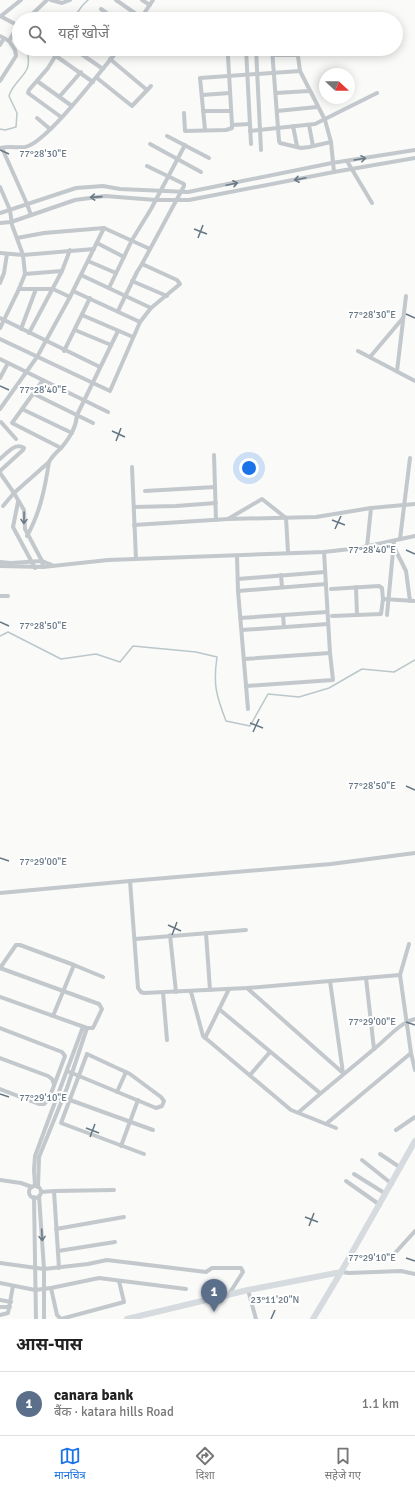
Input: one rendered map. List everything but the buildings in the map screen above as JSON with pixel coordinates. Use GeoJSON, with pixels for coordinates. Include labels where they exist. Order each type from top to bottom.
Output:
{"type":"FeatureCollection","features":[{"type":"Feature","properties":{"kind":"main road"},"geometry":{"type":"LineString","coordinates":[[313,1319],[344,1272],[415,1141]]}},
{"type":"Feature","properties":{"kind":"main road"},"geometry":{"type":"LineString","coordinates":[[129,1319],[229,1294],[344,1272]]}},
{"type":"Feature","properties":{"kind":"street"},"geometry":{"type":"LineString","coordinates":[[12,0],[19,1]]}},
{"type":"Feature","properties":{"kind":"street"},"geometry":{"type":"LineString","coordinates":[[35,12],[47,0]]}},
{"type":"Feature","properties":{"kind":"street"},"geometry":{"type":"LineString","coordinates":[[51,0],[62,3],[70,0]]}},
{"type":"Feature","properties":{"kind":"street"},"geometry":{"type":"LineString","coordinates":[[116,0],[133,12]]}},
{"type":"Feature","properties":{"kind":"street"},"geometry":{"type":"LineString","coordinates":[[142,0],[150,5]]}},
{"type":"Feature","properties":{"kind":"street"},"geometry":{"type":"LineString","coordinates":[[146,12],[153,0]]}},
{"type":"Feature","properties":{"kind":"street"},"geometry":{"type":"LineString","coordinates":[[12,23],[0,16],[19,1]]}},
{"type":"Feature","properties":{"kind":"street"},"geometry":{"type":"LineString","coordinates":[[0,45],[2,37],[10,42],[12,45]]}},
{"type":"Feature","properties":{"kind":"street"},"geometry":{"type":"LineString","coordinates":[[10,42],[12,37]]}},
{"type":"Feature","properties":{"kind":"street"},"geometry":{"type":"LineString","coordinates":[[0,81],[16,56]]}},
{"type":"Feature","properties":{"kind":"street"},"geometry":{"type":"LineString","coordinates":[[55,56],[48,68],[28,93],[61,117]]}},
{"type":"Feature","properties":{"kind":"street"},"geometry":{"type":"LineString","coordinates":[[59,56],[93,82]]}},
{"type":"Feature","properties":{"kind":"street"},"geometry":{"type":"LineString","coordinates":[[84,56],[103,69]]}},
{"type":"Feature","properties":{"kind":"street"},"geometry":{"type":"LineString","coordinates":[[184,113],[185,131],[226,130],[232,128],[228,56]]}},
{"type":"Feature","properties":{"kind":"street"},"geometry":{"type":"LineString","coordinates":[[246,56],[251,144]]}},
{"type":"Feature","properties":{"kind":"street"},"geometry":{"type":"LineString","coordinates":[[256,56],[262,150]]}},
{"type":"Feature","properties":{"kind":"street"},"geometry":{"type":"LineString","coordinates":[[273,56],[280,142],[301,148],[331,142]]}},
{"type":"Feature","properties":{"kind":"street"},"geometry":{"type":"LineString","coordinates":[[297,56],[300,71],[317,107],[325,120],[331,142],[334,172]]}},
{"type":"Feature","properties":{"kind":"street"},"geometry":{"type":"LineString","coordinates":[[31,215],[28,204],[1,148],[8,146],[25,147],[32,144],[50,129],[72,106],[97,78],[112,58],[147,90]]}},
{"type":"Feature","properties":{"kind":"street"},"geometry":{"type":"LineString","coordinates":[[205,130],[200,78],[300,71]]}},
{"type":"Feature","properties":{"kind":"street"},"geometry":{"type":"LineString","coordinates":[[60,96],[80,72]]}},
{"type":"Feature","properties":{"kind":"street"},"geometry":{"type":"LineString","coordinates":[[97,78],[132,106],[151,86]]}},
{"type":"Feature","properties":{"kind":"street"},"geometry":{"type":"LineString","coordinates":[[37,81],[72,106]]}},
{"type":"Feature","properties":{"kind":"street"},"geometry":{"type":"LineString","coordinates":[[276,93],[309,91]]}},
{"type":"Feature","properties":{"kind":"street"},"geometry":{"type":"LineString","coordinates":[[250,131],[315,124],[377,93]]}},
{"type":"Feature","properties":{"kind":"street"},"geometry":{"type":"LineString","coordinates":[[202,95],[230,94]]}},
{"type":"Feature","properties":{"kind":"street"},"geometry":{"type":"LineString","coordinates":[[277,111],[317,107]]}},
{"type":"Feature","properties":{"kind":"street"},"geometry":{"type":"LineString","coordinates":[[203,111],[231,111]]}},
{"type":"Feature","properties":{"kind":"street"},"geometry":{"type":"LineString","coordinates":[[36,118],[50,129]]}},
{"type":"Feature","properties":{"kind":"street"},"geometry":{"type":"LineString","coordinates":[[232,125],[250,124]]}},
{"type":"Feature","properties":{"kind":"street"},"geometry":{"type":"LineString","coordinates":[[309,125],[313,146]]}},
{"type":"Feature","properties":{"kind":"street"},"geometry":{"type":"LineString","coordinates":[[293,126],[297,146]]}},
{"type":"Feature","properties":{"kind":"street"},"geometry":{"type":"LineString","coordinates":[[168,136],[209,158]]}},
{"type":"Feature","properties":{"kind":"street"},"geometry":{"type":"LineString","coordinates":[[150,144],[201,172]]}},
{"type":"Feature","properties":{"kind":"street"},"geometry":{"type":"LineString","coordinates":[[109,288],[132,240],[156,200],[185,145]]}},
{"type":"Feature","properties":{"kind":"street"},"geometry":{"type":"LineString","coordinates":[[0,213],[76,188],[103,186],[120,189],[180,192],[215,188],[332,163],[415,150]]}},
{"type":"Feature","properties":{"kind":"street"},"geometry":{"type":"LineString","coordinates":[[0,223],[12,223],[31,215],[84,198],[105,196],[149,198],[156,200],[189,200],[415,158]]}},
{"type":"Feature","properties":{"kind":"street"},"geometry":{"type":"LineString","coordinates":[[347,161],[372,203]]}},
{"type":"Feature","properties":{"kind":"street"},"geometry":{"type":"LineString","coordinates":[[118,311],[132,281],[184,184],[147,166]]}},
{"type":"Feature","properties":{"kind":"street"},"geometry":{"type":"LineString","coordinates":[[255,179],[257,188]]}},
{"type":"Feature","properties":{"kind":"street"},"geometry":{"type":"LineString","coordinates":[[0,187],[10,210],[14,230],[23,255],[25,274],[19,289],[2,319],[0,328]]}},
{"type":"Feature","properties":{"kind":"street"},"geometry":{"type":"LineString","coordinates":[[215,188],[216,195]]}},
{"type":"Feature","properties":{"kind":"street"},"geometry":{"type":"LineString","coordinates":[[18,238],[44,233],[104,228],[150,249]]}},
{"type":"Feature","properties":{"kind":"street"},"geometry":{"type":"LineString","coordinates":[[0,409],[28,372],[70,297],[104,228]]}},
{"type":"Feature","properties":{"kind":"street"},"geometry":{"type":"LineString","coordinates":[[97,243],[124,256]]}},
{"type":"Feature","properties":{"kind":"street"},"geometry":{"type":"LineString","coordinates":[[0,253],[23,255],[94,249]]}},
{"type":"Feature","properties":{"kind":"street"},"geometry":{"type":"LineString","coordinates":[[29,333],[53,290],[70,250]]}},
{"type":"Feature","properties":{"kind":"street"},"geometry":{"type":"LineString","coordinates":[[0,283],[7,254]]}},
{"type":"Feature","properties":{"kind":"street"},"geometry":{"type":"LineString","coordinates":[[88,261],[116,273]]}},
{"type":"Feature","properties":{"kind":"street"},"geometry":{"type":"LineString","coordinates":[[0,339],[110,391],[140,322],[151,308],[180,284],[177,280],[142,264]]}},
{"type":"Feature","properties":{"kind":"street"},"geometry":{"type":"LineString","coordinates":[[25,274],[62,271]]}},
{"type":"Feature","properties":{"kind":"street"},"geometry":{"type":"LineString","coordinates":[[81,275],[151,308]]}},
{"type":"Feature","properties":{"kind":"street"},"geometry":{"type":"LineString","coordinates":[[132,281],[167,296]]}},
{"type":"Feature","properties":{"kind":"street"},"geometry":{"type":"LineString","coordinates":[[19,289],[53,290],[70,297]]}},
{"type":"Feature","properties":{"kind":"street"},"geometry":{"type":"LineString","coordinates":[[21,329],[36,289]]}},
{"type":"Feature","properties":{"kind":"street"},"geometry":{"type":"LineString","coordinates":[[73,291],[140,322]]}},
{"type":"Feature","properties":{"kind":"street"},"geometry":{"type":"LineString","coordinates":[[397,371],[406,296]]}},
{"type":"Feature","properties":{"kind":"street"},"geometry":{"type":"LineString","coordinates":[[64,351],[90,298]]}},
{"type":"Feature","properties":{"kind":"street"},"geometry":{"type":"LineString","coordinates":[[82,315],[133,337]]}},
{"type":"Feature","properties":{"kind":"street"},"geometry":{"type":"LineString","coordinates":[[370,357],[403,317]]}},
{"type":"Feature","properties":{"kind":"street"},"geometry":{"type":"LineString","coordinates":[[2,319],[46,340],[64,351],[100,367]]}},
{"type":"Feature","properties":{"kind":"street"},"geometry":{"type":"LineString","coordinates":[[75,330],[111,345]]}},
{"type":"Feature","properties":{"kind":"street"},"geometry":{"type":"LineString","coordinates":[[27,536],[43,496],[52,457],[72,434],[77,416],[118,331]]}},
{"type":"Feature","properties":{"kind":"street"},"geometry":{"type":"LineString","coordinates":[[358,351],[415,381]]}},
{"type":"Feature","properties":{"kind":"street"},"geometry":{"type":"LineString","coordinates":[[0,359],[108,412]]}},
{"type":"Feature","properties":{"kind":"street"},"geometry":{"type":"LineString","coordinates":[[0,378],[8,363]]}},
{"type":"Feature","properties":{"kind":"street"},"geometry":{"type":"LineString","coordinates":[[43,380],[12,423],[61,448]]}},
{"type":"Feature","properties":{"kind":"street"},"geometry":{"type":"LineString","coordinates":[[34,394],[93,423]]}},
{"type":"Feature","properties":{"kind":"street"},"geometry":{"type":"LineString","coordinates":[[22,409],[72,434]]}},
{"type":"Feature","properties":{"kind":"street"},"geometry":{"type":"LineString","coordinates":[[0,422],[16,439]]}},
{"type":"Feature","properties":{"kind":"street"},"geometry":{"type":"LineString","coordinates":[[0,459],[16,446],[20,445],[24,448],[0,472],[24,510],[24,526],[27,536],[42,561],[43,567]]}},
{"type":"Feature","properties":{"kind":"street"},"geometry":{"type":"LineString","coordinates":[[214,456],[216,520]]}},
{"type":"Feature","properties":{"kind":"street"},"geometry":{"type":"LineString","coordinates":[[400,539],[410,458]]}},
{"type":"Feature","properties":{"kind":"street"},"geometry":{"type":"LineString","coordinates":[[3,506],[14,493],[50,462]]}},
{"type":"Feature","properties":{"kind":"street"},"geometry":{"type":"LineString","coordinates":[[132,467],[136,559]]}},
{"type":"Feature","properties":{"kind":"street"},"geometry":{"type":"LineString","coordinates":[[145,491],[215,487]]}},
{"type":"Feature","properties":{"kind":"street"},"geometry":{"type":"LineString","coordinates":[[228,519],[262,499],[286,518],[288,552]]}},
{"type":"Feature","properties":{"kind":"street"},"geometry":{"type":"LineString","coordinates":[[18,501],[17,513],[13,524],[35,568]]}},
{"type":"Feature","properties":{"kind":"street"},"geometry":{"type":"LineString","coordinates":[[134,507],[216,504]]}},
{"type":"Feature","properties":{"kind":"street"},"geometry":{"type":"LineString","coordinates":[[134,525],[228,519],[316,517],[371,508],[415,504]]}},
{"type":"Feature","properties":{"kind":"street"},"geometry":{"type":"LineString","coordinates":[[367,547],[371,508]]}},
{"type":"Feature","properties":{"kind":"street"},"geometry":{"type":"LineString","coordinates":[[15,530],[27,536]]}},
{"type":"Feature","properties":{"kind":"street"},"geometry":{"type":"LineString","coordinates":[[0,566],[35,568],[108,560],[237,556],[288,552],[324,552],[367,547],[415,536]]}},
{"type":"Feature","properties":{"kind":"street"},"geometry":{"type":"LineString","coordinates":[[387,615],[394,540]]}},
{"type":"Feature","properties":{"kind":"street"},"geometry":{"type":"LineString","coordinates":[[382,599],[413,601],[406,571],[394,547]]}},
{"type":"Feature","properties":{"kind":"street"},"geometry":{"type":"LineString","coordinates":[[246,686],[333,680],[327,612],[324,552]]}},
{"type":"Feature","properties":{"kind":"street"},"geometry":{"type":"LineString","coordinates":[[237,556],[238,591],[248,709]]}},
{"type":"Feature","properties":{"kind":"street"},"geometry":{"type":"LineString","coordinates":[[0,562],[11,563],[42,561],[52,566]]}},
{"type":"Feature","properties":{"kind":"street"},"geometry":{"type":"LineString","coordinates":[[238,579],[325,572]]}},
{"type":"Feature","properties":{"kind":"street"},"geometry":{"type":"LineString","coordinates":[[281,575],[282,587]]}},
{"type":"Feature","properties":{"kind":"street"},"geometry":{"type":"LineString","coordinates":[[238,591],[326,584]]}},
{"type":"Feature","properties":{"kind":"street"},"geometry":{"type":"LineString","coordinates":[[356,587],[357,615]]}},
{"type":"Feature","properties":{"kind":"street"},"geometry":{"type":"LineString","coordinates":[[331,589],[381,587],[382,599],[381,614],[332,616]]}},
{"type":"Feature","properties":{"kind":"street"},"geometry":{"type":"LineString","coordinates":[[0,596],[8,596]]}},
{"type":"Feature","properties":{"kind":"street"},"geometry":{"type":"LineString","coordinates":[[240,618],[327,612]]}},
{"type":"Feature","properties":{"kind":"street"},"geometry":{"type":"LineString","coordinates":[[283,615],[284,627]]}},
{"type":"Feature","properties":{"kind":"street"},"geometry":{"type":"LineString","coordinates":[[242,630],[328,624]]}},
{"type":"Feature","properties":{"kind":"street"},"geometry":{"type":"LineString","coordinates":[[244,659],[330,653]]}},
{"type":"Feature","properties":{"kind":"street"},"geometry":{"type":"LineString","coordinates":[[0,893],[331,864],[415,853]]}},
{"type":"Feature","properties":{"kind":"street"},"geometry":{"type":"LineString","coordinates":[[130,881],[136,970],[139,990],[144,993],[191,992],[400,975]]}},
{"type":"Feature","properties":{"kind":"street"},"geometry":{"type":"LineString","coordinates":[[135,939],[246,930]]}},
{"type":"Feature","properties":{"kind":"street"},"geometry":{"type":"LineString","coordinates":[[206,933],[210,990]]}},
{"type":"Feature","properties":{"kind":"street"},"geometry":{"type":"LineString","coordinates":[[170,935],[176,992]]}},
{"type":"Feature","properties":{"kind":"street"},"geometry":{"type":"LineString","coordinates":[[85,1035],[93,1028],[102,1009],[99,1004],[0,968],[16,945],[20,944],[103,978]]}},
{"type":"Feature","properties":{"kind":"street"},"geometry":{"type":"LineString","coordinates":[[409,944],[400,975],[406,1021],[415,1070]]}},
{"type":"Feature","properties":{"kind":"street"},"geometry":{"type":"LineString","coordinates":[[53,1016],[74,965]]}},
{"type":"Feature","properties":{"kind":"street"},"geometry":{"type":"LineString","coordinates":[[366,978],[374,1049]]}},
{"type":"Feature","properties":{"kind":"street"},"geometry":{"type":"LineString","coordinates":[[330,981],[343,1073]]}},
{"type":"Feature","properties":{"kind":"street"},"geometry":{"type":"LineString","coordinates":[[247,988],[343,1073]]}},
{"type":"Feature","properties":{"kind":"street"},"geometry":{"type":"LineString","coordinates":[[205,1038],[230,989]]}},
{"type":"Feature","properties":{"kind":"street"},"geometry":{"type":"LineString","coordinates":[[163,992],[167,1040]]}},
{"type":"Feature","properties":{"kind":"street"},"geometry":{"type":"LineString","coordinates":[[191,992],[203,1036],[205,1038],[291,1110],[336,1128]]}},
{"type":"Feature","properties":{"kind":"street"},"geometry":{"type":"LineString","coordinates":[[0,997],[85,1028],[93,1028]]}},
{"type":"Feature","properties":{"kind":"street"},"geometry":{"type":"LineString","coordinates":[[219,1009],[320,1093]]}},
{"type":"Feature","properties":{"kind":"street"},"geometry":{"type":"LineString","coordinates":[[298,1112],[406,1021],[415,1019]]}},
{"type":"Feature","properties":{"kind":"street"},"geometry":{"type":"LineString","coordinates":[[0,1028],[62,1052],[65,1056],[49,1099],[44,1104],[39,1104],[0,1089]]}},
{"type":"Feature","properties":{"kind":"street"},"geometry":{"type":"LineString","coordinates":[[44,1319],[44,1269],[40,1194],[35,1186],[34,1170],[57,1097],[76,1061],[85,1035],[85,1028]]}},
{"type":"Feature","properties":{"kind":"street"},"geometry":{"type":"LineString","coordinates":[[37,1157],[62,1099],[85,1028]]}},
{"type":"Feature","properties":{"kind":"street"},"geometry":{"type":"LineString","coordinates":[[250,1075],[270,1052]]}},
{"type":"Feature","properties":{"kind":"street"},"geometry":{"type":"LineString","coordinates":[[326,1124],[411,1052]]}},
{"type":"Feature","properties":{"kind":"street"},"geometry":{"type":"LineString","coordinates":[[70,1072],[156,1108],[162,1106],[164,1101],[161,1097],[126,1072],[87,1054]]}},
{"type":"Feature","properties":{"kind":"street"},"geometry":{"type":"LineString","coordinates":[[76,1061],[87,1054]]}},
{"type":"Feature","properties":{"kind":"street"},"geometry":{"type":"LineString","coordinates":[[61,1122],[87,1054]]}},
{"type":"Feature","properties":{"kind":"street"},"geometry":{"type":"LineString","coordinates":[[0,1058],[48,1076],[52,1079],[54,1084]]}},
{"type":"Feature","properties":{"kind":"street"},"geometry":{"type":"LineString","coordinates":[[117,1092],[126,1072]]}},
{"type":"Feature","properties":{"kind":"street"},"geometry":{"type":"LineString","coordinates":[[50,1095],[70,1100],[153,1130]]}},
{"type":"Feature","properties":{"kind":"street"},"geometry":{"type":"LineString","coordinates":[[121,1146],[138,1100]]}},
{"type":"Feature","properties":{"kind":"street"},"geometry":{"type":"LineString","coordinates":[[396,1130],[415,1117]]}},
{"type":"Feature","properties":{"kind":"street"},"geometry":{"type":"LineString","coordinates":[[54,1118],[144,1154]]}},
{"type":"Feature","properties":{"kind":"street"},"geometry":{"type":"LineString","coordinates":[[380,1154],[400,1168]]}},
{"type":"Feature","properties":{"kind":"street"},"geometry":{"type":"LineString","coordinates":[[362,1160],[392,1184]]}},
{"type":"Feature","properties":{"kind":"street"},"geometry":{"type":"LineString","coordinates":[[354,1174],[386,1194]]}},
{"type":"Feature","properties":{"kind":"street"},"geometry":{"type":"LineString","coordinates":[[0,1180],[35,1186]]}},
{"type":"Feature","properties":{"kind":"street"},"geometry":{"type":"LineString","coordinates":[[346,1181],[380,1205]]}},
{"type":"Feature","properties":{"kind":"street"},"geometry":{"type":"LineString","coordinates":[[35,1186],[30,1192],[31,1196],[34,1197],[36,1319]]}},
{"type":"Feature","properties":{"kind":"street"},"geometry":{"type":"LineString","coordinates":[[34,1197],[54,1191],[114,1190]]}},
{"type":"Feature","properties":{"kind":"street"},"geometry":{"type":"LineString","coordinates":[[54,1191],[60,1268]]}},
{"type":"Feature","properties":{"kind":"street"},"geometry":{"type":"LineString","coordinates":[[56,1229],[124,1217]]}},
{"type":"Feature","properties":{"kind":"street"},"geometry":{"type":"LineString","coordinates":[[396,1252],[415,1231]]}},
{"type":"Feature","properties":{"kind":"street"},"geometry":{"type":"LineString","coordinates":[[58,1251],[115,1242]]}},
{"type":"Feature","properties":{"kind":"street"},"geometry":{"type":"LineString","coordinates":[[0,1263],[35,1269],[60,1268],[107,1260],[206,1272],[212,1268],[241,1268],[243,1272],[229,1294]]}},
{"type":"Feature","properties":{"kind":"street"},"geometry":{"type":"LineString","coordinates":[[344,1272],[401,1271],[415,1274]]}},
{"type":"Feature","properties":{"kind":"street"},"geometry":{"type":"LineString","coordinates":[[0,1283],[36,1290],[99,1278],[186,1289]]}},
{"type":"Feature","properties":{"kind":"street"},"geometry":{"type":"LineString","coordinates":[[51,1288],[57,1315],[61,1319],[124,1302],[119,1281]]}},
{"type":"Feature","properties":{"kind":"street"},"geometry":{"type":"LineString","coordinates":[[0,1315],[8,1313],[13,1286]]}},
{"type":"Feature","properties":{"kind":"street"},"geometry":{"type":"LineString","coordinates":[[248,1290],[256,1319]]}},
{"type":"Feature","properties":{"kind":"street"},"geometry":{"type":"LineString","coordinates":[[0,1300],[10,1304]]}},
{"type":"Feature","properties":{"kind":"street"},"geometry":{"type":"LineString","coordinates":[[0,1307],[10,1304]]}},
{"type":"Feature","properties":{"kind":"waterway"},"geometry":{"type":"LineString","coordinates":[[78,12],[88,0]]}},
{"type":"Feature","properties":{"kind":"waterway"},"geometry":{"type":"LineString","coordinates":[[0,129],[5,130],[16,127],[17,113],[9,96],[10,92],[28,67],[28,56]]}},
{"type":"Feature","properties":{"kind":"waterway"},"geometry":{"type":"LineString","coordinates":[[0,636],[8,632],[61,659],[96,654],[120,662],[133,646],[196,652],[217,657],[215,682],[226,721],[250,726],[268,694],[299,697],[329,688],[362,669],[394,672],[415,660]]}},
{"type":"Feature","properties":{"kind":"place","name":"canara bank"},"geometry":{"type":"Point","coordinates":[214,1312]}}]}
